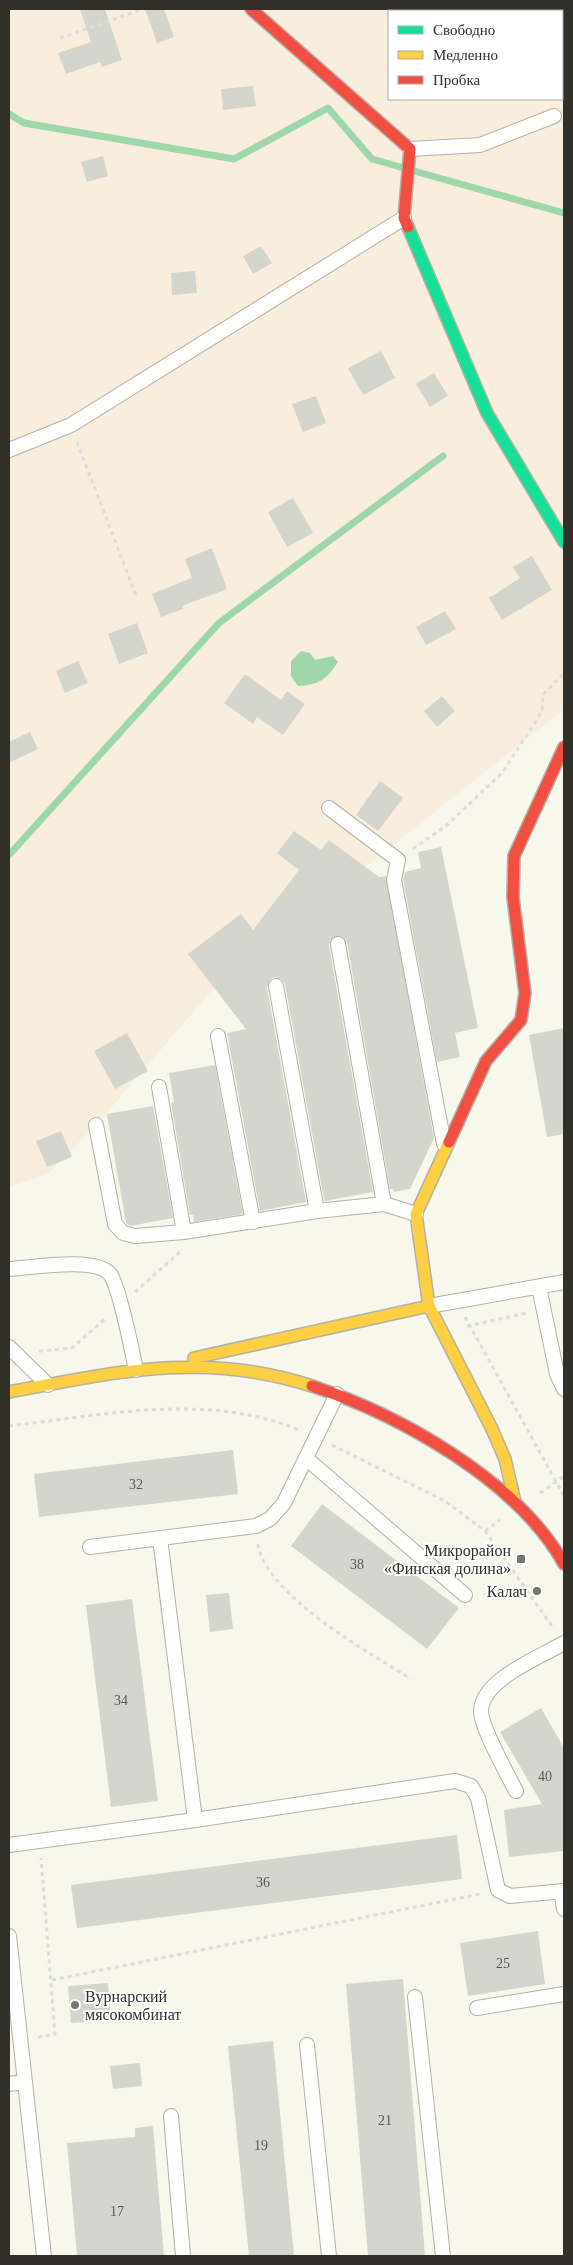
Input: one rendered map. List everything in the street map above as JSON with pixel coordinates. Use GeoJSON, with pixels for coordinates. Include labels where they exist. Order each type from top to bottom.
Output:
{"type":"FeatureCollection","features":[{"type":"Feature","properties":{"kind":"street"},"geometry":{"type":"LineString","coordinates":[[251,9],[410,149],[404,218],[487,413],[564,542]]}},
{"type":"Feature","properties":{"kind":"street"},"geometry":{"type":"LineString","coordinates":[[515,1502],[505,1459],[492,1429],[429,1306],[416,1214],[486,1061],[521,1020],[525,993],[512,897],[514,856],[564,747]]}},
{"type":"Feature","properties":{"kind":"street"},"geometry":{"type":"LineString","coordinates":[[9,1392],[142,1369],[429,1306]]}},
{"type":"Feature","properties":{"kind":"street"},"geometry":{"type":"LineString","coordinates":[[142,1369],[202,1366],[244,1370],[290,1380],[336,1394],[405,1428],[461,1461],[515,1502],[545,1533],[564,1564]]}},
{"type":"Feature","properties":{"kind":"lane"},"geometry":{"type":"LineString","coordinates":[[410,149],[480,145],[554,116]]}},
{"type":"Feature","properties":{"kind":"lane"},"geometry":{"type":"LineString","coordinates":[[9,450],[71,425],[404,218]]}},
{"type":"Feature","properties":{"kind":"lane"},"geometry":{"type":"LineString","coordinates":[[329,808],[398,860],[394,880],[445,1152]]}},
{"type":"Feature","properties":{"kind":"lane"},"geometry":{"type":"LineString","coordinates":[[338,944],[384,1204]]}},
{"type":"Feature","properties":{"kind":"lane"},"geometry":{"type":"LineString","coordinates":[[276,986],[317,1211]]}},
{"type":"Feature","properties":{"kind":"lane"},"geometry":{"type":"LineString","coordinates":[[218,1036],[253,1222]]}},
{"type":"Feature","properties":{"kind":"lane"},"geometry":{"type":"LineString","coordinates":[[159,1087],[184,1232]]}},
{"type":"Feature","properties":{"kind":"lane"},"geometry":{"type":"LineString","coordinates":[[96,1125],[115,1224],[123,1233],[135,1236],[184,1232],[317,1211],[384,1204],[416,1214]]}},
{"type":"Feature","properties":{"kind":"lane"},"geometry":{"type":"LineString","coordinates":[[9,1269],[82,1264],[102,1268],[110,1275],[142,1369]]}},
{"type":"Feature","properties":{"kind":"lane"},"geometry":{"type":"LineString","coordinates":[[429,1306],[564,1282]]}},
{"type":"Feature","properties":{"kind":"lane"},"geometry":{"type":"LineString","coordinates":[[539,1287],[557,1374],[564,1389]]}},
{"type":"Feature","properties":{"kind":"lane"},"geometry":{"type":"LineString","coordinates":[[9,1347],[48,1385]]}},
{"type":"Feature","properties":{"kind":"lane"},"geometry":{"type":"LineString","coordinates":[[90,1547],[256,1526],[270,1519],[284,1503],[307,1459],[336,1394]]}},
{"type":"Feature","properties":{"kind":"lane"},"geometry":{"type":"LineString","coordinates":[[307,1459],[465,1595]]}},
{"type":"Feature","properties":{"kind":"lane"},"geometry":{"type":"LineString","coordinates":[[160,1538],[194,1820]]}},
{"type":"Feature","properties":{"kind":"lane"},"geometry":{"type":"LineString","coordinates":[[516,1791],[485,1725],[481,1712],[484,1697],[496,1682],[564,1643]]}},
{"type":"Feature","properties":{"kind":"lane"},"geometry":{"type":"LineString","coordinates":[[9,1846],[39,1840],[194,1820],[455,1781],[471,1786],[478,1798],[498,1890],[510,1896],[563,1891],[564,1909]]}},
{"type":"Feature","properties":{"kind":"lane"},"geometry":{"type":"LineString","coordinates":[[9,1936],[44,2256]]}},
{"type":"Feature","properties":{"kind":"lane"},"geometry":{"type":"LineString","coordinates":[[477,2008],[564,1994]]}},
{"type":"Feature","properties":{"kind":"lane"},"geometry":{"type":"LineString","coordinates":[[415,1997],[443,2256]]}},
{"type":"Feature","properties":{"kind":"lane"},"geometry":{"type":"LineString","coordinates":[[307,2045],[329,2256]]}},
{"type":"Feature","properties":{"kind":"lane"},"geometry":{"type":"LineString","coordinates":[[9,2084],[25,2082]]}},
{"type":"Feature","properties":{"kind":"lane"},"geometry":{"type":"LineString","coordinates":[[171,2116],[183,2256]]}},
{"type":"Feature","properties":{"kind":"path"},"geometry":{"type":"LineString","coordinates":[[60,38],[144,9]]}},
{"type":"Feature","properties":{"kind":"path"},"geometry":{"type":"LineString","coordinates":[[71,425],[137,598]]}},
{"type":"Feature","properties":{"kind":"path"},"geometry":{"type":"LineString","coordinates":[[398,860],[447,825],[502,773],[542,712],[543,696],[564,673]]}},
{"type":"Feature","properties":{"kind":"path"},"geometry":{"type":"LineString","coordinates":[[457,1301],[564,1496]]}},
{"type":"Feature","properties":{"kind":"path"},"geometry":{"type":"LineString","coordinates":[[539,1494],[564,1476]]}},
{"type":"Feature","properties":{"kind":"path"},"geometry":{"type":"LineString","coordinates":[[485,1531],[503,1518]]}},
{"type":"Feature","properties":{"kind":"path"},"geometry":{"type":"LineString","coordinates":[[256,1526],[259,1550],[266,1567],[286,1590],[338,1632],[412,1679]]}},
{"type":"Feature","properties":{"kind":"path"},"geometry":{"type":"LineString","coordinates":[[20,2040],[54,2034],[52,1980],[39,1840]]}},
{"type":"Feature","properties":{"kind":"path"},"geometry":{"type":"LineString","coordinates":[[52,1980],[498,1890]]}},
{"type":"Feature","properties":{"kind":"shaded area"},"geometry":{"type":"Polygon","coordinates":[[[9,9],[564,9],[564,709],[214,988],[96,1125],[48,1174],[9,1187],[9,9]]]}},
{"type":"Feature","properties":{"kind":"shaded area"},"geometry":{"type":"Polygon","coordinates":[[[301,651],[310,653],[315,660],[333,656],[338,662],[322,680],[298,686],[291,676],[291,661],[301,651]]]}},
{"type":"Feature","properties":{"kind":"building"},"geometry":{"type":"Polygon","coordinates":[[[80,9],[105,9],[122,60],[102,67],[100,62],[66,74],[58,53],[91,42],[80,9]]]}},
{"type":"Feature","properties":{"kind":"building"},"geometry":{"type":"Polygon","coordinates":[[[145,9],[164,9],[174,37],[157,43],[145,9]]]}},
{"type":"Feature","properties":{"kind":"building"},"geometry":{"type":"Polygon","coordinates":[[[253,86],[256,106],[223,110],[221,89],[253,86]]]}},
{"type":"Feature","properties":{"kind":"building"},"geometry":{"type":"Polygon","coordinates":[[[103,156],[108,176],[87,182],[81,162],[103,156]]]}},
{"type":"Feature","properties":{"kind":"building"},"geometry":{"type":"Polygon","coordinates":[[[261,246],[272,263],[253,274],[243,256],[261,246]]]}},
{"type":"Feature","properties":{"kind":"building"},"geometry":{"type":"Polygon","coordinates":[[[195,271],[197,293],[172,295],[171,273],[195,271]]]}},
{"type":"Feature","properties":{"kind":"building"},"geometry":{"type":"Polygon","coordinates":[[[381,351],[395,378],[363,395],[348,368],[381,351]]]}},
{"type":"Feature","properties":{"kind":"building"},"geometry":{"type":"Polygon","coordinates":[[[434,373],[448,396],[430,407],[416,384],[434,373]]]}},
{"type":"Feature","properties":{"kind":"building"},"geometry":{"type":"Polygon","coordinates":[[[316,396],[326,423],[303,432],[292,404],[316,396]]]}},
{"type":"Feature","properties":{"kind":"building"},"geometry":{"type":"Polygon","coordinates":[[[293,498],[313,533],[287,547],[268,512],[293,498]]]}},
{"type":"Feature","properties":{"kind":"building"},"geometry":{"type":"Polygon","coordinates":[[[212,548],[227,589],[182,606],[183,609],[161,617],[152,594],[192,578],[185,559],[212,548]]]}},
{"type":"Feature","properties":{"kind":"building"},"geometry":{"type":"Polygon","coordinates":[[[532,556],[552,590],[502,620],[489,598],[520,578],[513,567],[532,556]]]}},
{"type":"Feature","properties":{"kind":"building"},"geometry":{"type":"Polygon","coordinates":[[[445,611],[456,629],[426,645],[416,627],[445,611]]]}},
{"type":"Feature","properties":{"kind":"building"},"geometry":{"type":"Polygon","coordinates":[[[137,623],[148,653],[119,664],[108,634],[137,623]]]}},
{"type":"Feature","properties":{"kind":"building"},"geometry":{"type":"Polygon","coordinates":[[[78,661],[88,683],[65,693],[56,671],[78,661]]]}},
{"type":"Feature","properties":{"kind":"building"},"geometry":{"type":"Polygon","coordinates":[[[245,674],[281,700],[287,691],[305,704],[283,735],[257,717],[253,724],[224,703],[245,674]]]}},
{"type":"Feature","properties":{"kind":"building"},"geometry":{"type":"Polygon","coordinates":[[[442,696],[455,711],[437,727],[424,711],[442,696]]]}},
{"type":"Feature","properties":{"kind":"building"},"geometry":{"type":"Polygon","coordinates":[[[30,732],[38,749],[9,763],[9,742],[30,732]]]}},
{"type":"Feature","properties":{"kind":"building"},"geometry":{"type":"Polygon","coordinates":[[[380,781],[403,798],[378,831],[356,815],[380,781]]]}},
{"type":"Feature","properties":{"kind":"building"},"geometry":{"type":"Polygon","coordinates":[[[294,831],[321,850],[329,840],[379,877],[386,876],[434,1138],[410,1189],[394,1192],[393,1189],[390,1189],[347,942],[341,936],[336,936],[330,941],[329,946],[373,1192],[325,1201],[324,1199],[285,984],[282,980],[275,977],[270,980],[267,988],[306,1202],[260,1211],[227,1033],[246,1029],[188,954],[241,914],[253,930],[299,870],[277,853],[294,831]]]}},
{"type":"Feature","properties":{"kind":"building"},"geometry":{"type":"Polygon","coordinates":[[[441,847],[478,1028],[455,1033],[460,1057],[437,1062],[403,880],[405,872],[421,868],[418,852],[441,847]]]}},
{"type":"Feature","properties":{"kind":"building"},"geometry":{"type":"Polygon","coordinates":[[[564,1028],[564,1134],[547,1137],[529,1035],[564,1028]]]}},
{"type":"Feature","properties":{"kind":"building"},"geometry":{"type":"Polygon","coordinates":[[[127,1033],[148,1071],[115,1089],[94,1051],[127,1033]]]}},
{"type":"Feature","properties":{"kind":"building"},"geometry":{"type":"Polygon","coordinates":[[[215,1065],[243,1214],[194,1222],[193,1215],[190,1215],[171,1103],[174,1102],[169,1073],[215,1065]]]}},
{"type":"Feature","properties":{"kind":"building"},"geometry":{"type":"Polygon","coordinates":[[[153,1106],[173,1218],[130,1226],[126,1223],[107,1114],[153,1106]]]}},
{"type":"Feature","properties":{"kind":"building"},"geometry":{"type":"Polygon","coordinates":[[[61,1131],[72,1157],[47,1167],[36,1141],[61,1131]]]}},
{"type":"Feature","properties":{"kind":"building"},"geometry":{"type":"Polygon","coordinates":[[[233,1450],[238,1494],[39,1517],[34,1474],[233,1450]]]}},
{"type":"Feature","properties":{"kind":"building"},"geometry":{"type":"Polygon","coordinates":[[[322,1504],[459,1608],[427,1649],[291,1546],[322,1504]]]}},
{"type":"Feature","properties":{"kind":"building"},"geometry":{"type":"Polygon","coordinates":[[[229,1593],[233,1629],[210,1632],[206,1595],[229,1593]]]}},
{"type":"Feature","properties":{"kind":"building"},"geometry":{"type":"Polygon","coordinates":[[[132,1599],[158,1801],[111,1807],[86,1605],[132,1599]]]}},
{"type":"Feature","properties":{"kind":"building"},"geometry":{"type":"Polygon","coordinates":[[[541,1708],[564,1748],[564,1851],[509,1857],[504,1810],[542,1804],[500,1732],[541,1708]]]}},
{"type":"Feature","properties":{"kind":"building"},"geometry":{"type":"Polygon","coordinates":[[[457,1835],[462,1879],[77,1928],[71,1885],[457,1835]]]}},
{"type":"Feature","properties":{"kind":"building"},"geometry":{"type":"Polygon","coordinates":[[[538,1931],[545,1984],[468,1996],[460,1943],[538,1931]]]}},
{"type":"Feature","properties":{"kind":"building"},"geometry":{"type":"Polygon","coordinates":[[[403,1979],[425,2256],[368,2256],[346,1984],[403,1979]]]}},
{"type":"Feature","properties":{"kind":"building"},"geometry":{"type":"Polygon","coordinates":[[[108,1983],[111,2020],[71,2023],[68,1986],[108,1983]]]}},
{"type":"Feature","properties":{"kind":"building"},"geometry":{"type":"Polygon","coordinates":[[[273,2041],[294,2256],[249,2256],[228,2046],[273,2041]]]}},
{"type":"Feature","properties":{"kind":"building"},"geometry":{"type":"Polygon","coordinates":[[[140,2063],[142,2086],[113,2089],[110,2066],[140,2063]]]}},
{"type":"Feature","properties":{"kind":"building"},"geometry":{"type":"Polygon","coordinates":[[[153,2126],[164,2256],[77,2256],[67,2143],[135,2137],[135,2128],[153,2126]]]}},
{"type":"Feature","properties":{"kind":"waterway"},"geometry":{"type":"LineString","coordinates":[[509,9],[521,10]]}},
{"type":"Feature","properties":{"kind":"waterway"},"geometry":{"type":"LineString","coordinates":[[9,114],[24,123],[234,159],[328,108],[372,159],[404,168]]}},
{"type":"Feature","properties":{"kind":"waterway"},"geometry":{"type":"LineString","coordinates":[[414,171],[564,213]]}},
{"type":"Feature","properties":{"kind":"waterway"},"geometry":{"type":"LineString","coordinates":[[9,855],[219,623],[443,456]]}},
{"type":"Feature","properties":{"kind":"traffic: fast"},"geometry":{"type":"LineString","coordinates":[[408,227],[487,413],[564,542]]}},
{"type":"Feature","properties":{"kind":"traffic: slow"},"geometry":{"type":"LineString","coordinates":[[449,1142],[416,1214],[429,1306],[492,1429],[505,1459],[515,1502]]}},
{"type":"Feature","properties":{"kind":"traffic: slow"},"geometry":{"type":"LineString","coordinates":[[194,1358],[429,1306]]}},
{"type":"Feature","properties":{"kind":"traffic: slow"},"geometry":{"type":"LineString","coordinates":[[9,1392],[123,1372],[197,1367],[234,1369],[273,1375],[312,1386]]}},
{"type":"Feature","properties":{"kind":"traffic: jam"},"geometry":{"type":"LineString","coordinates":[[251,9],[410,149],[404,218],[408,227]]}},
{"type":"Feature","properties":{"kind":"traffic: jam"},"geometry":{"type":"LineString","coordinates":[[449,1142],[486,1061],[521,1020],[525,993],[513,897],[514,856],[564,747]]}},
{"type":"Feature","properties":{"kind":"traffic: jam"},"geometry":{"type":"LineString","coordinates":[[312,1386],[382,1414],[454,1455],[518,1505],[544,1534],[564,1564]]}},
{"type":"Feature","properties":{"kind":"place","name":"Микрорайон «Финская долина»"},"geometry":{"type":"Point","coordinates":[521,1559]}},
{"type":"Feature","properties":{"kind":"place","name":"Калач"},"geometry":{"type":"Point","coordinates":[537,1591]}},
{"type":"Feature","properties":{"kind":"place","name":"Вурнарский мясокомбинат"},"geometry":{"type":"Point","coordinates":[75,2005]}}]}
